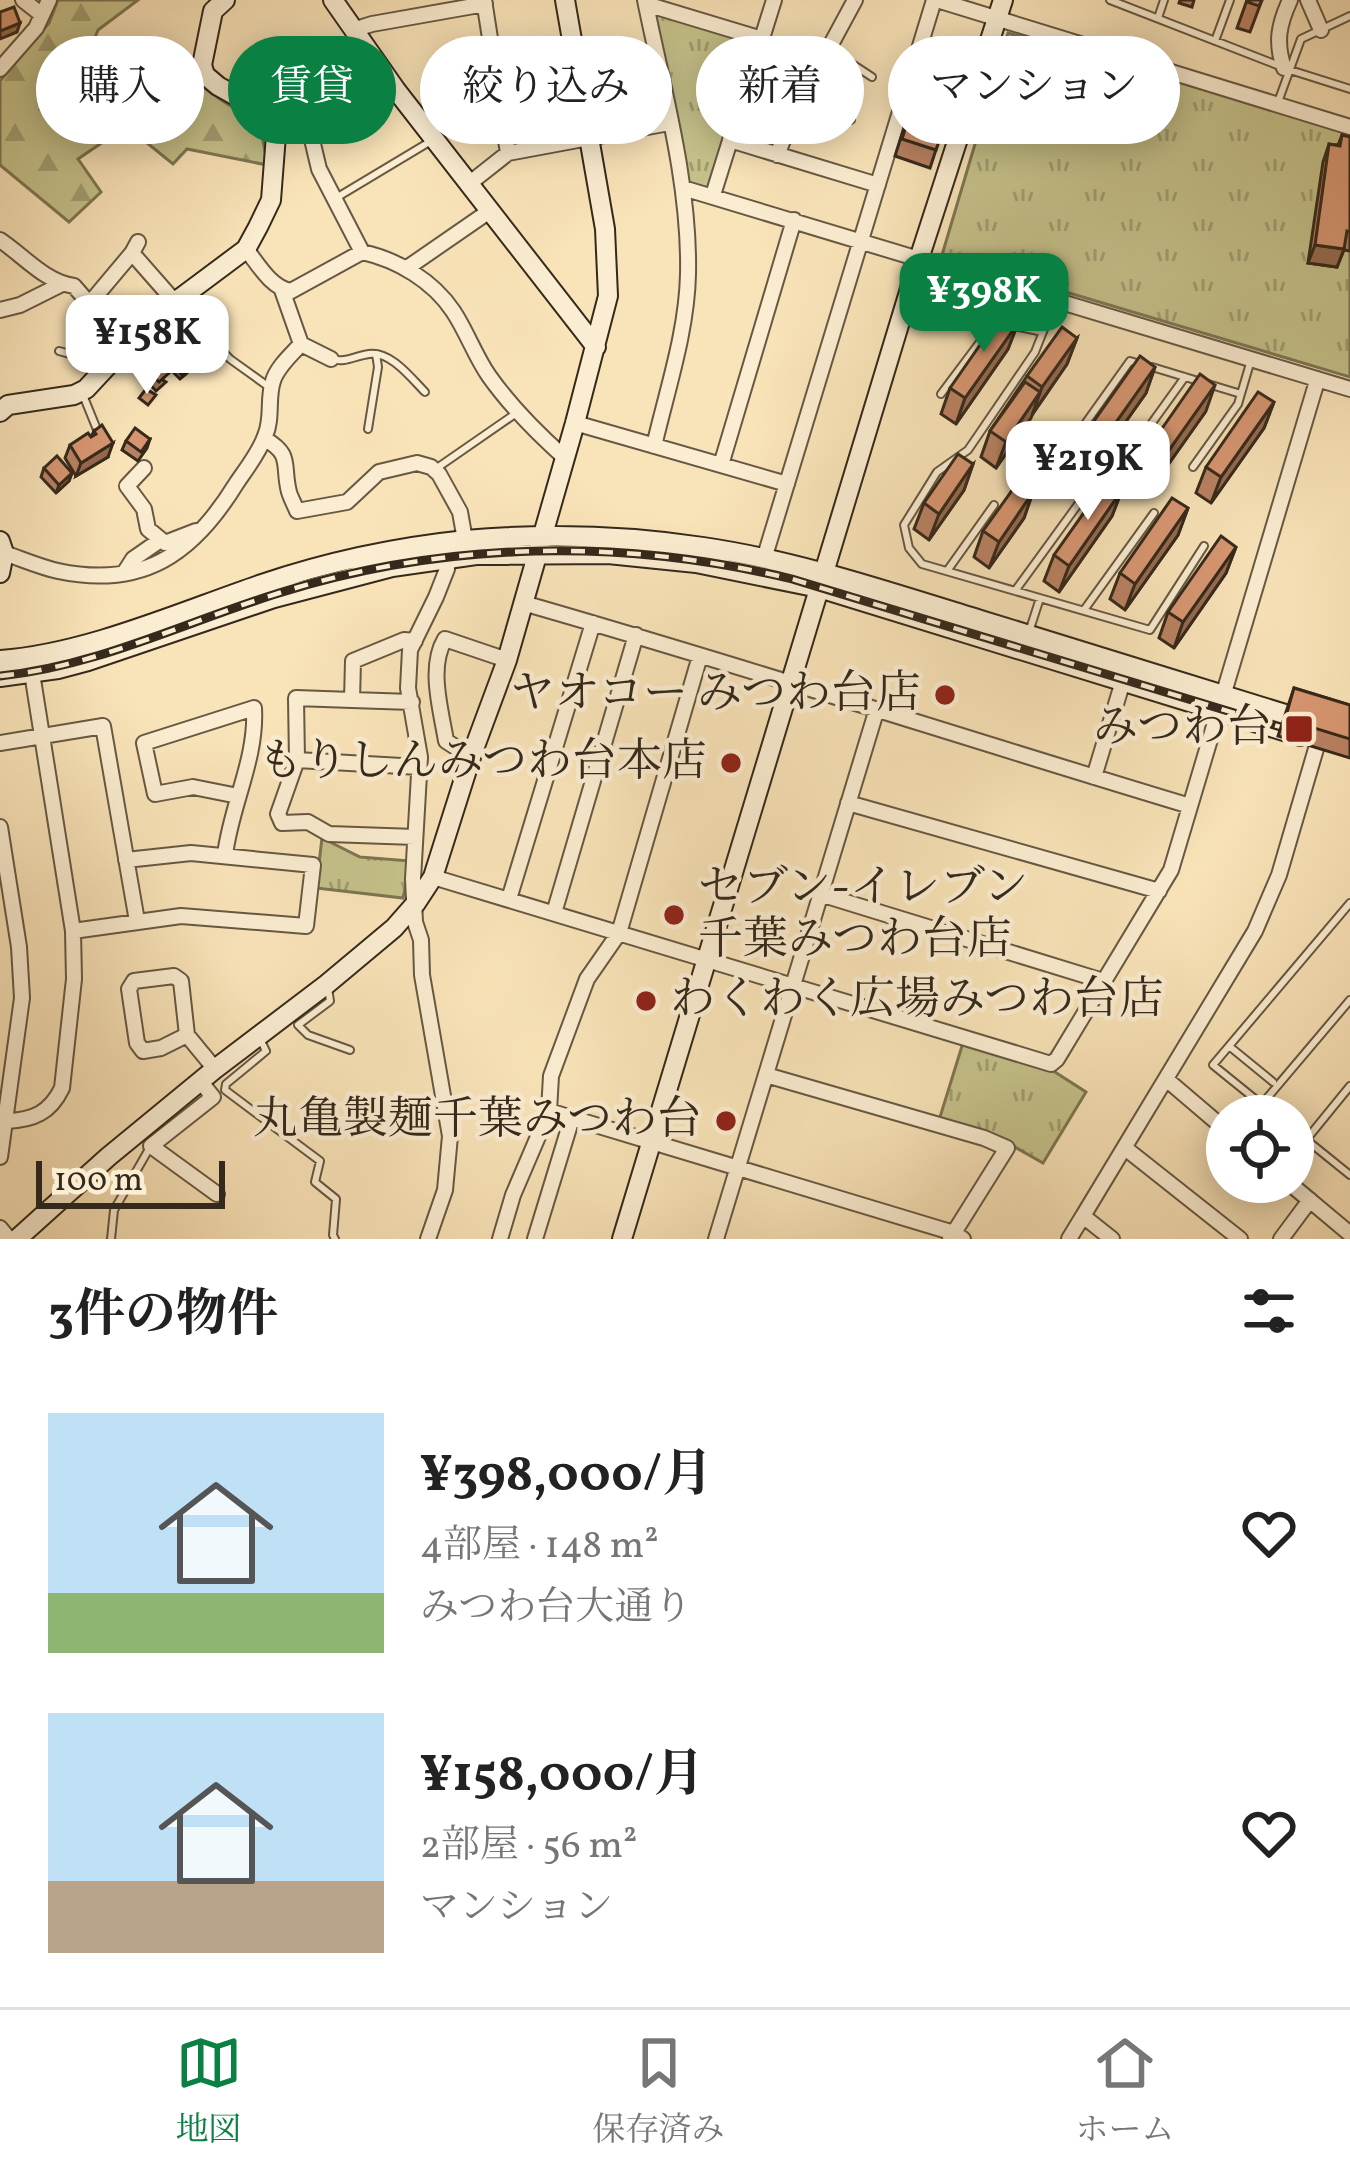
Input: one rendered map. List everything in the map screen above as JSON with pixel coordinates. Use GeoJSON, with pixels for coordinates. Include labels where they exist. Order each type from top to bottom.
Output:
{"type":"FeatureCollection","features":[{"type":"Feature","properties":{"kind":"street"},"geometry":{"type":"LineString","coordinates":[[23,0],[42,15]]}},
{"type":"Feature","properties":{"kind":"street"},"geometry":{"type":"LineString","coordinates":[[0,69],[8,52],[36,28],[49,0]]}},
{"type":"Feature","properties":{"kind":"street"},"geometry":{"type":"LineString","coordinates":[[333,0],[357,36]]}},
{"type":"Feature","properties":{"kind":"street"},"geometry":{"type":"LineString","coordinates":[[565,0],[571,36]]}},
{"type":"Feature","properties":{"kind":"street"},"geometry":{"type":"LineString","coordinates":[[763,36],[774,0]]}},
{"type":"Feature","properties":{"kind":"street"},"geometry":{"type":"LineString","coordinates":[[835,36],[855,0]]}},
{"type":"Feature","properties":{"kind":"street"},"geometry":{"type":"LineString","coordinates":[[764,560],[936,0],[1000,9],[1350,128]]}},
{"type":"Feature","properties":{"kind":"street"},"geometry":{"type":"LineString","coordinates":[[1287,69],[1279,54],[1278,26],[1290,0]]}},
{"type":"Feature","properties":{"kind":"street"},"geometry":{"type":"LineString","coordinates":[[1308,0],[1321,30]]}},
{"type":"Feature","properties":{"kind":"street"},"geometry":{"type":"LineString","coordinates":[[353,30],[484,2],[508,153]]}},
{"type":"Feature","properties":{"kind":"street"},"geometry":{"type":"LineString","coordinates":[[652,36],[645,2],[753,36]]}},
{"type":"Feature","properties":{"kind":"street"},"geometry":{"type":"LineString","coordinates":[[215,4],[202,65],[205,75],[228,92]]}},
{"type":"Feature","properties":{"kind":"street"},"geometry":{"type":"LineString","coordinates":[[622,1239],[919,259],[1000,9]]}},
{"type":"Feature","properties":{"kind":"street"},"geometry":{"type":"LineString","coordinates":[[396,90],[420,120]]}},
{"type":"Feature","properties":{"kind":"street"},"geometry":{"type":"LineString","coordinates":[[654,446],[679,344],[688,278],[683,188],[672,137]]}},
{"type":"Feature","properties":{"kind":"street"},"geometry":{"type":"LineString","coordinates":[[0,412],[8,405],[82,391],[176,302],[246,249],[271,200],[275,144]]}},
{"type":"Feature","properties":{"kind":"street"},"geometry":{"type":"LineString","coordinates":[[313,144],[319,169],[362,252]]}},
{"type":"Feature","properties":{"kind":"street"},"geometry":{"type":"LineString","coordinates":[[440,144],[596,347]]}},
{"type":"Feature","properties":{"kind":"street"},"geometry":{"type":"LineString","coordinates":[[470,183],[508,153],[561,144]]}},
{"type":"Feature","properties":{"kind":"street"},"geometry":{"type":"LineString","coordinates":[[0,1228],[13,1239],[208,1075],[394,928],[433,877],[507,660],[608,296],[608,257],[591,144]]}},
{"type":"Feature","properties":{"kind":"street"},"geometry":{"type":"LineString","coordinates":[[712,195],[729,144]]}},
{"type":"Feature","properties":{"kind":"street"},"geometry":{"type":"LineString","coordinates":[[743,144],[878,185]]}},
{"type":"Feature","properties":{"kind":"street"},"geometry":{"type":"LineString","coordinates":[[777,154],[781,144]]}},
{"type":"Feature","properties":{"kind":"street"},"geometry":{"type":"LineString","coordinates":[[683,188],[1350,389]]}},
{"type":"Feature","properties":{"kind":"street"},"geometry":{"type":"LineString","coordinates":[[407,268],[490,210]]}},
{"type":"Feature","properties":{"kind":"street"},"geometry":{"type":"LineString","coordinates":[[722,465],[794,220]]}},
{"type":"Feature","properties":{"kind":"street"},"geometry":{"type":"LineString","coordinates":[[0,240],[43,273],[74,286],[126,346]]}},
{"type":"Feature","properties":{"kind":"street"},"geometry":{"type":"LineString","coordinates":[[90,303],[135,248],[176,302]]}},
{"type":"Feature","properties":{"kind":"street"},"geometry":{"type":"LineString","coordinates":[[246,249],[282,290],[301,344],[331,359]]}},
{"type":"Feature","properties":{"kind":"street"},"geometry":{"type":"LineString","coordinates":[[282,290],[308,284],[362,252],[407,268],[452,309],[487,374],[565,458]]}},
{"type":"Feature","properties":{"kind":"street"},"geometry":{"type":"LineString","coordinates":[[0,310],[62,284]]}},
{"type":"Feature","properties":{"kind":"street"},"geometry":{"type":"LineString","coordinates":[[2,556],[59,572],[115,575],[150,569],[171,557],[200,535],[265,439],[272,381],[301,344]]}},
{"type":"Feature","properties":{"kind":"street"},"geometry":{"type":"LineString","coordinates":[[433,877],[1051,1064],[1171,870],[1317,381]]}},
{"type":"Feature","properties":{"kind":"street"},"geometry":{"type":"LineString","coordinates":[[575,423],[787,484]]}},
{"type":"Feature","properties":{"kind":"street"},"geometry":{"type":"LineString","coordinates":[[265,439],[279,448],[286,461],[289,493],[297,511],[347,502],[379,472],[417,463],[435,470],[460,512],[465,540]]}},
{"type":"Feature","properties":{"kind":"street"},"geometry":{"type":"LineString","coordinates":[[144,468],[128,486],[144,509],[148,530],[159,541],[165,543],[206,527]]}},
{"type":"Feature","properties":{"kind":"street"},"geometry":{"type":"LineString","coordinates":[[0,676],[88,661],[327,583],[392,567],[608,537],[701,546],[764,560],[1123,681],[1350,734]]}},
{"type":"Feature","properties":{"kind":"street"},"geometry":{"type":"LineString","coordinates":[[0,660],[78,646],[268,581],[388,552],[465,540],[540,544],[821,580],[1028,634],[1350,752]]}},
{"type":"Feature","properties":{"kind":"street"},"geometry":{"type":"LineString","coordinates":[[124,574],[133,559],[159,541]]}},
{"type":"Feature","properties":{"kind":"street"},"geometry":{"type":"LineString","coordinates":[[428,1239],[446,1190],[450,1136],[422,975],[422,940],[415,922],[419,766],[409,688],[410,650],[442,583],[447,559]]}},
{"type":"Feature","properties":{"kind":"street"},"geometry":{"type":"LineString","coordinates":[[523,603],[1190,806]]}},
{"type":"Feature","properties":{"kind":"street"},"geometry":{"type":"LineString","coordinates":[[509,899],[593,623]]}},
{"type":"Feature","properties":{"kind":"street"},"geometry":{"type":"LineString","coordinates":[[554,913],[636,635]]}},
{"type":"Feature","properties":{"kind":"street"},"geometry":{"type":"LineString","coordinates":[[471,757],[446,741],[437,651],[445,639],[507,660]]}},
{"type":"Feature","properties":{"kind":"street"},"geometry":{"type":"LineString","coordinates":[[352,700],[353,661],[404,640],[415,641]]}},
{"type":"Feature","properties":{"kind":"street"},"geometry":{"type":"LineString","coordinates":[[500,1239],[548,1111],[551,1076],[587,979],[619,933],[700,656]]}},
{"type":"Feature","properties":{"kind":"street"},"geometry":{"type":"LineString","coordinates":[[7,1121],[38,1116],[49,1109],[62,1088],[74,979],[73,931],[32,673]]}},
{"type":"Feature","properties":{"kind":"street"},"geometry":{"type":"LineString","coordinates":[[1094,778],[1123,681]]}},
{"type":"Feature","properties":{"kind":"street"},"geometry":{"type":"LineString","coordinates":[[412,702],[296,698],[297,760],[278,814],[282,823],[308,822],[328,834],[415,837]]}},
{"type":"Feature","properties":{"kind":"street"},"geometry":{"type":"LineString","coordinates":[[225,854],[255,729],[254,708],[144,743],[154,794],[193,788],[238,796]]}},
{"type":"Feature","properties":{"kind":"street"},"geometry":{"type":"LineString","coordinates":[[716,1239],[876,712]]}},
{"type":"Feature","properties":{"kind":"street"},"geometry":{"type":"LineString","coordinates":[[0,742],[104,725],[137,921]]}},
{"type":"Feature","properties":{"kind":"street"},"geometry":{"type":"LineString","coordinates":[[1069,1239],[1255,931],[1269,902],[1318,742]]}},
{"type":"Feature","properties":{"kind":"street"},"geometry":{"type":"LineString","coordinates":[[297,760],[419,766]]}},
{"type":"Feature","properties":{"kind":"street"},"geometry":{"type":"LineString","coordinates":[[848,803],[1159,890]]}},
{"type":"Feature","properties":{"kind":"street"},"geometry":{"type":"LineString","coordinates":[[0,827],[22,998],[0,1157]]}},
{"type":"Feature","properties":{"kind":"street"},"geometry":{"type":"LineString","coordinates":[[73,931],[200,916],[306,926],[313,865],[225,854],[161,854],[126,860]]}},
{"type":"Feature","properties":{"kind":"street"},"geometry":{"type":"LineString","coordinates":[[820,894],[1102,981]]}},
{"type":"Feature","properties":{"kind":"street"},"geometry":{"type":"LineString","coordinates":[[187,1035],[142,1051],[129,989],[134,981],[174,976],[181,982],[187,1035],[208,1075],[213,1097],[151,1146],[217,1194]]}},
{"type":"Feature","properties":{"kind":"street"},"geometry":{"type":"LineString","coordinates":[[548,1111],[956,1237],[1007,1148],[766,1075]]}},
{"type":"Feature","properties":{"kind":"street"},"geometry":{"type":"LineString","coordinates":[[1166,1079],[1206,1113]]}},
{"type":"Feature","properties":{"kind":"street"},"geometry":{"type":"LineString","coordinates":[[535,1239],[572,1118]]}},
{"type":"Feature","properties":{"kind":"street"},"geometry":{"type":"LineString","coordinates":[[1125,1148],[1240,1239]]}},
{"type":"Feature","properties":{"kind":"street"},"geometry":{"type":"LineString","coordinates":[[1281,1239],[1308,1203]]}},
{"type":"Feature","properties":{"kind":"street"},"geometry":{"type":"LineString","coordinates":[[1314,1203],[1350,1234]]}},
{"type":"Feature","properties":{"kind":"street"},"geometry":{"type":"LineString","coordinates":[[1083,1216],[1112,1239]]}},
{"type":"Feature","properties":{"kind":"lane"},"geometry":{"type":"LineString","coordinates":[[1110,0],[1350,89]]}},
{"type":"Feature","properties":{"kind":"lane"},"geometry":{"type":"LineString","coordinates":[[1158,18],[1165,0]]}},
{"type":"Feature","properties":{"kind":"lane"},"geometry":{"type":"LineString","coordinates":[[1215,40],[1230,0]]}},
{"type":"Feature","properties":{"kind":"lane"},"geometry":{"type":"LineString","coordinates":[[1277,105],[1301,39],[1350,16]]}},
{"type":"Feature","properties":{"kind":"lane"},"geometry":{"type":"LineString","coordinates":[[864,72],[872,77]]}},
{"type":"Feature","properties":{"kind":"lane"},"geometry":{"type":"LineString","coordinates":[[336,198],[425,144]]}},
{"type":"Feature","properties":{"kind":"lane"},"geometry":{"type":"LineString","coordinates":[[1055,301],[1035,352],[968,450],[937,472],[904,525],[909,548],[922,564],[1150,630],[1204,546]]}},
{"type":"Feature","properties":{"kind":"lane"},"geometry":{"type":"LineString","coordinates":[[176,302],[230,359],[272,389]]}},
{"type":"Feature","properties":{"kind":"lane"},"geometry":{"type":"LineString","coordinates":[[940,394],[994,322],[1043,332]]}},
{"type":"Feature","properties":{"kind":"lane"},"geometry":{"type":"LineString","coordinates":[[59,351],[92,360],[104,370]]}},
{"type":"Feature","properties":{"kind":"lane"},"geometry":{"type":"LineString","coordinates":[[368,429],[376,354]]}},
{"type":"Feature","properties":{"kind":"lane"},"geometry":{"type":"LineString","coordinates":[[331,359],[342,362],[382,355],[424,392]]}},
{"type":"Feature","properties":{"kind":"lane"},"geometry":{"type":"LineString","coordinates":[[1193,467],[1238,404],[1251,360]]}},
{"type":"Feature","properties":{"kind":"lane"},"geometry":{"type":"LineString","coordinates":[[1080,431],[1130,361],[1241,394]]}},
{"type":"Feature","properties":{"kind":"lane"},"geometry":{"type":"LineString","coordinates":[[1136,445],[1185,377]]}},
{"type":"Feature","properties":{"kind":"lane"},"geometry":{"type":"LineString","coordinates":[[82,391],[98,432]]}},
{"type":"Feature","properties":{"kind":"lane"},"geometry":{"type":"LineString","coordinates":[[435,470],[518,412]]}},
{"type":"Feature","properties":{"kind":"lane"},"geometry":{"type":"LineString","coordinates":[[1015,591],[1087,492]]}},
{"type":"Feature","properties":{"kind":"lane"},"geometry":{"type":"LineString","coordinates":[[947,571],[994,505]]}},
{"type":"Feature","properties":{"kind":"lane"},"geometry":{"type":"LineString","coordinates":[[1084,610],[1154,513]]}},
{"type":"Feature","properties":{"kind":"lane"},"geometry":{"type":"LineString","coordinates":[[1028,634],[1040,598]]}},
{"type":"Feature","properties":{"kind":"lane"},"geometry":{"type":"LineString","coordinates":[[1251,1095],[1213,1065],[1350,903]]}},
{"type":"Feature","properties":{"kind":"lane"},"geometry":{"type":"LineString","coordinates":[[327,984],[330,1001],[298,1025],[308,1035],[350,1050]]}},
{"type":"Feature","properties":{"kind":"lane"},"geometry":{"type":"LineString","coordinates":[[1270,1095],[1350,1000]]}},
{"type":"Feature","properties":{"kind":"lane"},"geometry":{"type":"LineString","coordinates":[[258,1036],[266,1051],[226,1084],[225,1090],[320,1160],[315,1182],[336,1199],[335,1239]]}},
{"type":"Feature","properties":{"kind":"lane"},"geometry":{"type":"LineString","coordinates":[[1229,1046],[1273,1082]]}},
{"type":"Feature","properties":{"kind":"lane"},"geometry":{"type":"LineString","coordinates":[[1314,1130],[1350,1086]]}},
{"type":"Feature","properties":{"kind":"lane"},"geometry":{"type":"LineString","coordinates":[[111,1239],[114,1210],[151,1146]]}},
{"type":"Feature","properties":{"kind":"lane"},"geometry":{"type":"LineString","coordinates":[[1314,1146],[1350,1175]]}},
{"type":"Feature","properties":{"kind":"green space"},"geometry":{"type":"Polygon","coordinates":[[[58,0],[138,0],[96,36],[38,36],[58,0]]]}},
{"type":"Feature","properties":{"kind":"green space"},"geometry":{"type":"Polygon","coordinates":[[[655,13],[729,36],[696,36],[696,144],[725,144],[707,190],[688,186],[672,102],[672,36],[659,36],[655,13]]]}},
{"type":"Feature","properties":{"kind":"green space"},"geometry":{"type":"Polygon","coordinates":[[[36,38],[36,144],[100,144],[78,159],[101,192],[69,222],[0,165],[0,81],[36,38]]]}},
{"type":"Feature","properties":{"kind":"green space"},"geometry":{"type":"Polygon","coordinates":[[[1180,82],[1350,131],[1350,377],[942,255],[975,144],[1180,144],[1180,82]]]}},
{"type":"Feature","properties":{"kind":"green space"},"geometry":{"type":"Polygon","coordinates":[[[204,87],[228,104],[228,144],[263,144],[267,165],[187,149],[173,164],[148,144],[204,144],[204,87]]]}},
{"type":"Feature","properties":{"kind":"green space"},"geometry":{"type":"Polygon","coordinates":[[[322,838],[360,857],[411,861],[403,898],[316,888],[322,838]]]}},
{"type":"Feature","properties":{"kind":"green space"},"geometry":{"type":"Polygon","coordinates":[[[967,1043],[1047,1067],[1086,1092],[1043,1163],[1013,1146],[943,1123],[940,1117],[962,1046],[967,1043]]]}},
{"type":"Feature","properties":{"kind":"building"},"geometry":{"type":"Polygon","coordinates":[[[14,7],[20,23],[0,31],[0,12],[14,7]]]}},
{"type":"Feature","properties":{"kind":"building"},"geometry":{"type":"Polygon","coordinates":[[[1342,135],[1350,137],[1350,232],[1344,249],[1315,245],[1329,144],[1340,146],[1342,135]]]}},
{"type":"Feature","properties":{"kind":"building"},"geometry":{"type":"Polygon","coordinates":[[[1003,312],[1018,323],[965,398],[950,388],[1003,312]]]}},
{"type":"Feature","properties":{"kind":"building"},"geometry":{"type":"Polygon","coordinates":[[[1062,327],[1077,338],[1042,387],[1027,376],[1062,327]]]}},
{"type":"Feature","properties":{"kind":"building"},"geometry":{"type":"Polygon","coordinates":[[[176,355],[189,368],[182,375],[169,361],[176,355]]]}},
{"type":"Feature","properties":{"kind":"building"},"geometry":{"type":"Polygon","coordinates":[[[1140,356],[1155,367],[1102,442],[1087,431],[1140,356]]]}},
{"type":"Feature","properties":{"kind":"building"},"geometry":{"type":"Polygon","coordinates":[[[156,360],[169,373],[159,382],[147,370],[156,360]]]}},
{"type":"Feature","properties":{"kind":"building"},"geometry":{"type":"Polygon","coordinates":[[[1200,374],[1215,385],[1162,460],[1147,450],[1200,374]]]}},
{"type":"Feature","properties":{"kind":"building"},"geometry":{"type":"Polygon","coordinates":[[[1025,382],[1040,392],[1006,442],[990,431],[1025,382]]]}},
{"type":"Feature","properties":{"kind":"building"},"geometry":{"type":"Polygon","coordinates":[[[146,389],[156,395],[148,405],[139,398],[146,389]]]}},
{"type":"Feature","properties":{"kind":"building"},"geometry":{"type":"Polygon","coordinates":[[[1258,392],[1274,402],[1221,477],[1206,467],[1258,392]]]}},
{"type":"Feature","properties":{"kind":"building"},"geometry":{"type":"Polygon","coordinates":[[[102,425],[113,443],[81,463],[70,445],[88,433],[96,434],[102,425]]]}},
{"type":"Feature","properties":{"kind":"building"},"geometry":{"type":"Polygon","coordinates":[[[135,428],[150,439],[141,452],[126,441],[135,428]]]}},
{"type":"Feature","properties":{"kind":"building"},"geometry":{"type":"Polygon","coordinates":[[[958,454],[973,464],[939,514],[924,503],[958,454]]]}},
{"type":"Feature","properties":{"kind":"building"},"geometry":{"type":"Polygon","coordinates":[[[57,456],[72,473],[59,485],[44,468],[57,456]]]}},
{"type":"Feature","properties":{"kind":"building"},"geometry":{"type":"Polygon","coordinates":[[[1107,480],[1122,490],[1069,566],[1054,555],[1107,480]]]}},
{"type":"Feature","properties":{"kind":"building"},"geometry":{"type":"Polygon","coordinates":[[[1018,482],[1033,492],[999,542],[983,531],[1018,482]]]}},
{"type":"Feature","properties":{"kind":"building"},"geometry":{"type":"Polygon","coordinates":[[[1172,498],[1188,508],[1135,584],[1120,573],[1172,498]]]}},
{"type":"Feature","properties":{"kind":"building"},"geometry":{"type":"Polygon","coordinates":[[[1221,536],[1236,547],[1183,622],[1168,612],[1221,536]]]}},
{"type":"Feature","properties":{"kind":"building"},"geometry":{"type":"Polygon","coordinates":[[[1294,688],[1350,705],[1350,739],[1285,719],[1294,688]]]}},
{"type":"Feature","properties":{"kind":"railway"},"geometry":{"type":"LineString","coordinates":[[0,676],[107,653],[342,576],[470,555],[599,552],[664,557],[792,579],[1350,748]]}},
{"type":"Feature","properties":{"kind":"place","name":"ヤオコー みつわ台店"},"geometry":{"type":"Point","coordinates":[945,695]}},
{"type":"Feature","properties":{"kind":"place","name":"みつわ台"},"geometry":{"type":"Point","coordinates":[1299,729]}},
{"type":"Feature","properties":{"kind":"place","name":"もりしんみつわ台本店"},"geometry":{"type":"Point","coordinates":[731,763]}},
{"type":"Feature","properties":{"kind":"place","name":"セブン-イレブン 千葉みつわ台店"},"geometry":{"type":"Point","coordinates":[674,915]}},
{"type":"Feature","properties":{"kind":"place","name":"わくわく広場みつわ台店"},"geometry":{"type":"Point","coordinates":[646,1001]}},
{"type":"Feature","properties":{"kind":"place","name":"丸亀製麺千葉みつわ台"},"geometry":{"type":"Point","coordinates":[726,1121]}}]}
